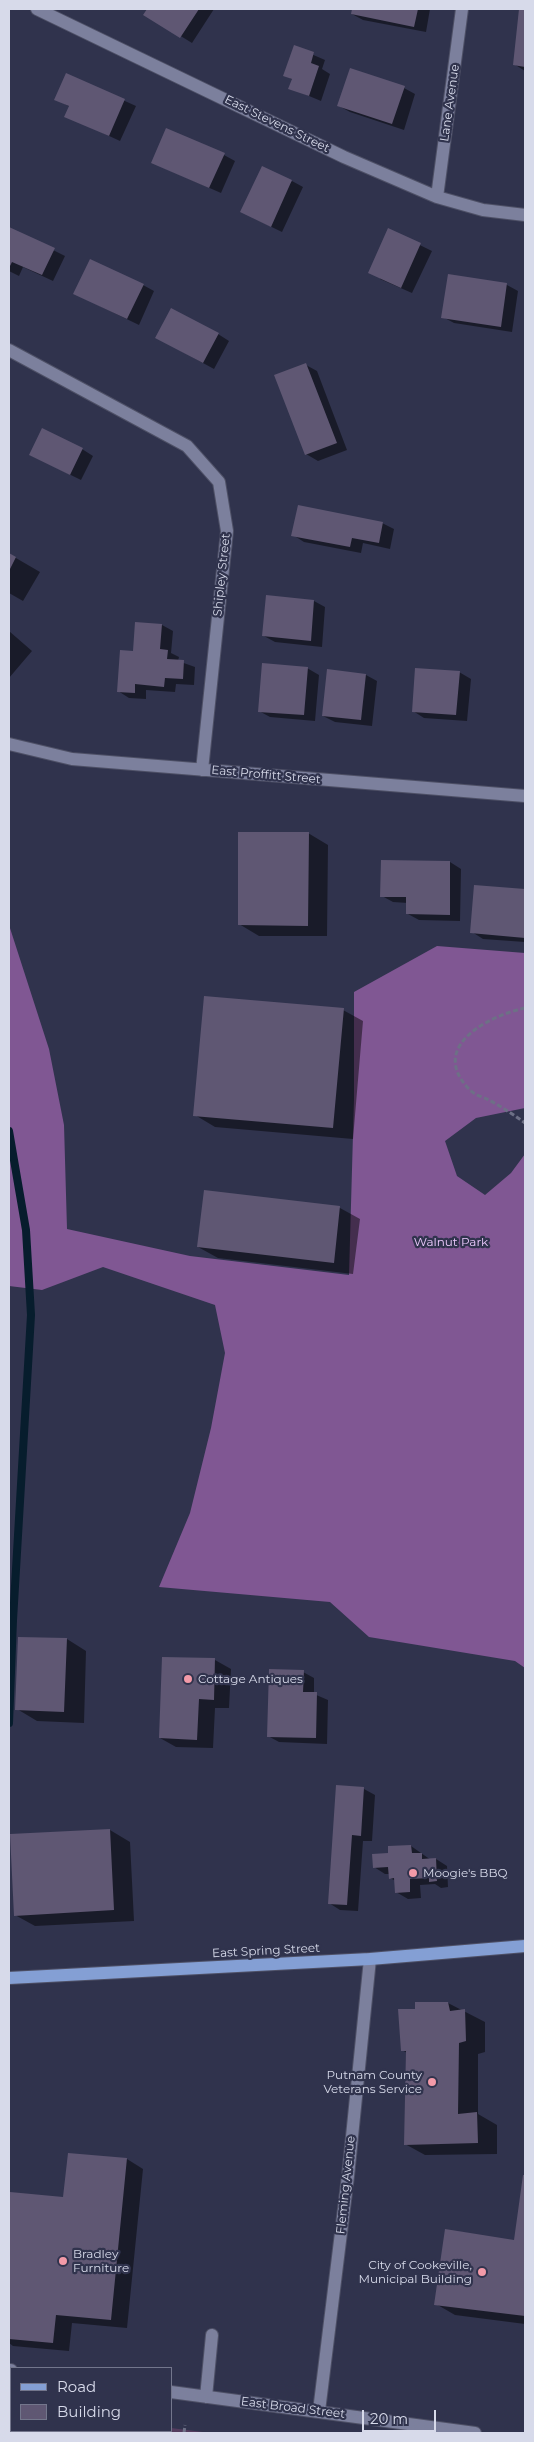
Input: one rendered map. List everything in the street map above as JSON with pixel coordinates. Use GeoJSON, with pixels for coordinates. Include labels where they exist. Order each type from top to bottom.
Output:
{"type":"FeatureCollection","features":[{"type":"Feature","properties":{"kind":"main road","name":"East Spring Street"},"geometry":{"type":"LineString","coordinates":[[9,1978],[370,1959],[525,1946]]}},
{"type":"Feature","properties":{"kind":"street","name":"East Stevens Street"},"geometry":{"type":"LineString","coordinates":[[37,9],[344,157],[437,197],[483,210],[525,216]]}},
{"type":"Feature","properties":{"kind":"street","name":"Lane Avenue"},"geometry":{"type":"LineString","coordinates":[[437,197],[462,9]]}},
{"type":"Feature","properties":{"kind":"street","name":"Shipley Street"},"geometry":{"type":"LineString","coordinates":[[9,350],[187,446],[219,482],[227,530],[202,770]]}},
{"type":"Feature","properties":{"kind":"street","name":"East Proffitt Street"},"geometry":{"type":"LineString","coordinates":[[9,744],[72,759],[525,796]]}},
{"type":"Feature","properties":{"kind":"street","name":"Fleming Avenue"},"geometry":{"type":"LineString","coordinates":[[320,2411],[348,2176],[370,1959]]}},
{"type":"Feature","properties":{"kind":"street"},"geometry":{"type":"LineString","coordinates":[[206,2397],[212,2335]]}},
{"type":"Feature","properties":{"kind":"street","name":"East Broad Street"},"geometry":{"type":"LineString","coordinates":[[172,2392],[475,2433]]}},
{"type":"Feature","properties":{"kind":"path"},"geometry":{"type":"LineString","coordinates":[[525,1008],[510,1011],[479,1025],[463,1040],[456,1059],[456,1073],[471,1091],[525,1123]]}},
{"type":"Feature","properties":{"kind":"path"},"geometry":{"type":"LineString","coordinates":[[184,2433],[185,2425]]}},
{"type":"Feature","properties":{"kind":"shaded area"},"geometry":{"type":"Polygon","coordinates":[[[172,2428],[211,2433],[127,2433],[172,2432],[172,2428]]]}},
{"type":"Feature","properties":{"kind":"green space","name":"Walnut Park"},"geometry":{"type":"Polygon","coordinates":[[[9,925],[49,1049],[64,1125],[67,1229],[190,1256],[349,1275],[354,1099],[354,992],[437,946],[525,953],[525,1108],[476,1118],[445,1141],[457,1176],[485,1195],[511,1173],[525,1154],[525,1668],[515,1661],[369,1637],[330,1602],[159,1587],[190,1513],[211,1428],[225,1353],[215,1305],[103,1267],[42,1290],[9,1286],[9,925]]]}},
{"type":"Feature","properties":{"kind":"building"},"geometry":{"type":"Polygon","coordinates":[[[147,9],[199,9],[180,38],[143,15],[147,9]]]}},
{"type":"Feature","properties":{"kind":"building"},"geometry":{"type":"Polygon","coordinates":[[[352,9],[418,9],[414,27],[351,14],[352,9]]]}},
{"type":"Feature","properties":{"kind":"building"},"geometry":{"type":"Polygon","coordinates":[[[519,9],[525,9],[525,67],[513,65],[519,9]]]}},
{"type":"Feature","properties":{"kind":"building"},"geometry":{"type":"Polygon","coordinates":[[[294,45],[314,52],[311,63],[319,66],[309,96],[288,89],[292,79],[283,76],[294,45]]]}},
{"type":"Feature","properties":{"kind":"building"},"geometry":{"type":"Polygon","coordinates":[[[350,68],[405,86],[392,124],[337,106],[350,68]]]}},
{"type":"Feature","properties":{"kind":"building"},"geometry":{"type":"Polygon","coordinates":[[[66,73],[125,99],[109,136],[64,117],[69,106],[54,100],[66,73]]]}},
{"type":"Feature","properties":{"kind":"building"},"geometry":{"type":"Polygon","coordinates":[[[166,128],[225,153],[209,188],[151,163],[166,128]]]}},
{"type":"Feature","properties":{"kind":"building"},"geometry":{"type":"Polygon","coordinates":[[[262,166],[292,180],[271,227],[240,212],[262,166]]]}},
{"type":"Feature","properties":{"kind":"building"},"geometry":{"type":"Polygon","coordinates":[[[9,227],[55,248],[42,275],[12,262],[9,268],[9,227]]]}},
{"type":"Feature","properties":{"kind":"building"},"geometry":{"type":"Polygon","coordinates":[[[388,228],[421,243],[401,288],[368,273],[388,228]]]}},
{"type":"Feature","properties":{"kind":"building"},"geometry":{"type":"Polygon","coordinates":[[[90,259],[144,284],[127,319],[73,294],[90,259]]]}},
{"type":"Feature","properties":{"kind":"building"},"geometry":{"type":"Polygon","coordinates":[[[448,274],[507,283],[501,327],[441,318],[448,274]]]}},
{"type":"Feature","properties":{"kind":"building"},"geometry":{"type":"Polygon","coordinates":[[[171,308],[219,333],[203,363],[155,338],[171,308]]]}},
{"type":"Feature","properties":{"kind":"building"},"geometry":{"type":"Polygon","coordinates":[[[306,363],[337,443],[305,455],[274,375],[306,363]]]}},
{"type":"Feature","properties":{"kind":"building"},"geometry":{"type":"Polygon","coordinates":[[[42,428],[83,448],[70,475],[29,455],[42,428]]]}},
{"type":"Feature","properties":{"kind":"building"},"geometry":{"type":"Polygon","coordinates":[[[298,505],[383,522],[379,543],[352,538],[350,547],[291,536],[298,505]]]}},
{"type":"Feature","properties":{"kind":"building"},"geometry":{"type":"Polygon","coordinates":[[[9,553],[16,557],[9,571],[9,553]]]}},
{"type":"Feature","properties":{"kind":"building"},"geometry":{"type":"Polygon","coordinates":[[[266,595],[314,600],[311,641],[262,636],[266,595]]]}},
{"type":"Feature","properties":{"kind":"building"},"geometry":{"type":"Polygon","coordinates":[[[135,622],[162,624],[160,649],[168,650],[167,659],[184,660],[183,679],[165,678],[164,687],[135,684],[135,693],[117,692],[120,650],[133,651],[135,622]]]}},
{"type":"Feature","properties":{"kind":"building"},"geometry":{"type":"Polygon","coordinates":[[[262,663],[308,667],[304,715],[258,712],[262,663]]]}},
{"type":"Feature","properties":{"kind":"building"},"geometry":{"type":"Polygon","coordinates":[[[415,668],[460,671],[456,715],[412,712],[415,668]]]}},
{"type":"Feature","properties":{"kind":"building"},"geometry":{"type":"Polygon","coordinates":[[[327,669],[366,674],[361,720],[322,716],[327,669]]]}},
{"type":"Feature","properties":{"kind":"building"},"geometry":{"type":"Polygon","coordinates":[[[238,832],[309,832],[308,926],[238,925],[238,832]]]}},
{"type":"Feature","properties":{"kind":"building"},"geometry":{"type":"Polygon","coordinates":[[[381,860],[450,861],[450,915],[406,914],[406,897],[380,897],[381,860]]]}},
{"type":"Feature","properties":{"kind":"building"},"geometry":{"type":"Polygon","coordinates":[[[474,885],[525,889],[525,938],[470,933],[474,885]]]}},
{"type":"Feature","properties":{"kind":"building"},"geometry":{"type":"Polygon","coordinates":[[[204,996],[344,1008],[333,1128],[193,1116],[204,996]]]}},
{"type":"Feature","properties":{"kind":"building"},"geometry":{"type":"Polygon","coordinates":[[[204,1190],[340,1206],[334,1263],[197,1247],[204,1190]]]}},
{"type":"Feature","properties":{"kind":"building"},"geometry":{"type":"Polygon","coordinates":[[[18,1637],[67,1638],[64,1712],[15,1710],[18,1637]]]}},
{"type":"Feature","properties":{"kind":"building","name":"Cottage Antiques"},"geometry":{"type":"Polygon","coordinates":[[[162,1657],[215,1658],[214,1700],[199,1699],[197,1740],[159,1738],[162,1657]]]}},
{"type":"Feature","properties":{"kind":"building"},"geometry":{"type":"Polygon","coordinates":[[[269,1669],[304,1670],[303,1692],[317,1692],[316,1738],[267,1737],[269,1669]]]}},
{"type":"Feature","properties":{"kind":"building"},"geometry":{"type":"Polygon","coordinates":[[[336,1785],[364,1787],[361,1836],[352,1835],[347,1905],[328,1904],[336,1785]]]}},
{"type":"Feature","properties":{"kind":"building"},"geometry":{"type":"Polygon","coordinates":[[[110,1829],[114,1910],[14,1916],[10,1834],[110,1829]]]}},
{"type":"Feature","properties":{"kind":"building","name":"Moogie's BBQ"},"geometry":{"type":"Polygon","coordinates":[[[411,1845],[412,1853],[422,1853],[422,1859],[436,1858],[437,1881],[429,1882],[429,1878],[410,1879],[410,1892],[395,1893],[394,1878],[389,1879],[388,1867],[373,1868],[372,1854],[388,1853],[388,1846],[411,1845]]]}},
{"type":"Feature","properties":{"kind":"building","name":"Putnam County Veterans Service"},"geometry":{"type":"Polygon","coordinates":[[[415,2002],[448,2002],[450,2011],[465,2009],[466,2041],[459,2043],[458,2114],[477,2112],[478,2143],[404,2145],[406,2051],[401,2051],[398,2009],[415,2009],[415,2002]]]}},
{"type":"Feature","properties":{"kind":"building","name":"Bradley Furniture"},"geometry":{"type":"Polygon","coordinates":[[[68,2153],[127,2158],[111,2320],[56,2315],[53,2343],[9,2339],[10,2192],[63,2197],[68,2153]]]}},
{"type":"Feature","properties":{"kind":"building","name":"City of Cookeville, Municipal Building"},"geometry":{"type":"Polygon","coordinates":[[[523,2175],[525,2175],[525,2316],[434,2305],[445,2229],[514,2240],[523,2175]]]}},
{"type":"Feature","properties":{"kind":"building"},"geometry":{"type":"Polygon","coordinates":[[[19,2432],[66,2432],[66,2433],[19,2432]]]}},
{"type":"Feature","properties":{"kind":"waterway"},"geometry":{"type":"LineString","coordinates":[[9,1131],[26,1230],[31,1315],[13,1620],[9,1723]]}},
{"type":"Feature","properties":{"kind":"place","name":"Cottage Antiques"},"geometry":{"type":"Point","coordinates":[188,1679]}},
{"type":"Feature","properties":{"kind":"place","name":"Moogie's BBQ"},"geometry":{"type":"Point","coordinates":[413,1873]}},
{"type":"Feature","properties":{"kind":"place","name":"Putnam County Veterans Service"},"geometry":{"type":"Point","coordinates":[432,2082]}},
{"type":"Feature","properties":{"kind":"place","name":"Bradley Furniture"},"geometry":{"type":"Point","coordinates":[63,2261]}},
{"type":"Feature","properties":{"kind":"place","name":"City of Cookeville, Municipal Building"},"geometry":{"type":"Point","coordinates":[482,2272]}}]}
